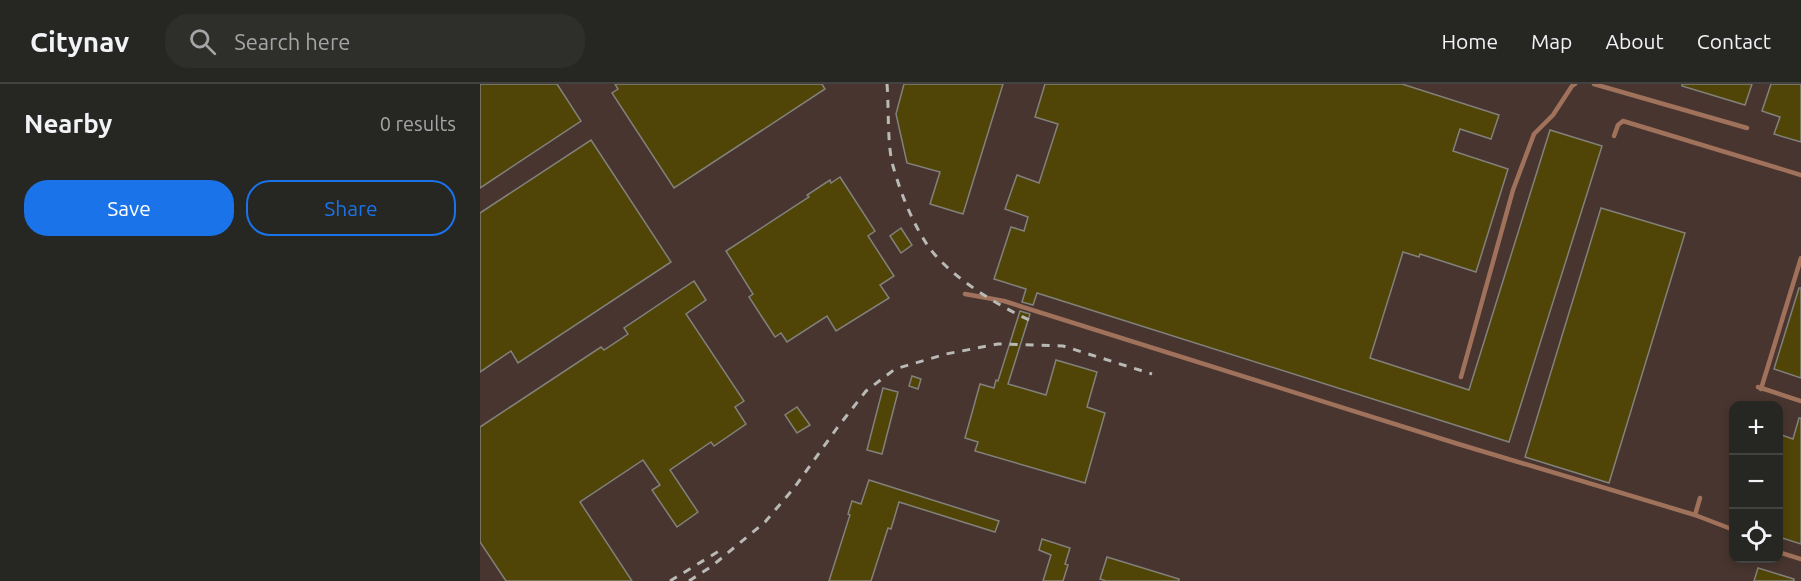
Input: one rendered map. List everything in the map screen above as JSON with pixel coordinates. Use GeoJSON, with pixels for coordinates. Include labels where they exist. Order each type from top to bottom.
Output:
{"type":"FeatureCollection","features":[{"type":"Feature","properties":{"kind":"lane"},"geometry":{"type":"LineString","coordinates":[[1461,377],[1513,190],[1534,134],[1553,115],[1575,84]]}},
{"type":"Feature","properties":{"kind":"lane"},"geometry":{"type":"LineString","coordinates":[[1594,84],[1747,128]]}},
{"type":"Feature","properties":{"kind":"lane"},"geometry":{"type":"LineString","coordinates":[[1614,136],[1618,125],[1623,122],[1801,175]]}},
{"type":"Feature","properties":{"kind":"lane"},"geometry":{"type":"LineString","coordinates":[[1801,258],[1760,388],[1801,401]]}},
{"type":"Feature","properties":{"kind":"lane"},"geometry":{"type":"LineString","coordinates":[[965,294],[1004,301],[1449,441],[1695,515],[1729,528]]}},
{"type":"Feature","properties":{"kind":"lane"},"geometry":{"type":"LineString","coordinates":[[1695,515],[1700,498]]}},
{"type":"Feature","properties":{"kind":"lane"},"geometry":{"type":"LineString","coordinates":[[1783,553],[1801,559]]}},
{"type":"Feature","properties":{"kind":"shaded area"},"geometry":{"type":"Polygon","coordinates":[[[480,84],[1801,84],[1801,581],[480,581],[480,84]]]}},
{"type":"Feature","properties":{"kind":"building"},"geometry":{"type":"Polygon","coordinates":[[[480,84],[557,84],[581,121],[480,188],[480,84]]]}},
{"type":"Feature","properties":{"kind":"building"},"geometry":{"type":"Polygon","coordinates":[[[615,84],[822,84],[825,89],[674,188],[612,93],[618,89],[615,84]]]}},
{"type":"Feature","properties":{"kind":"building"},"geometry":{"type":"Polygon","coordinates":[[[904,84],[1003,84],[963,214],[930,204],[940,172],[907,163],[896,114],[904,84]]]}},
{"type":"Feature","properties":{"kind":"building"},"geometry":{"type":"Polygon","coordinates":[[[1045,84],[1402,84],[1499,115],[1491,139],[1460,129],[1453,151],[1508,169],[1476,272],[1420,254],[1419,257],[1403,252],[1370,358],[1469,390],[1550,130],[1602,146],[1509,442],[1037,293],[1033,305],[1022,302],[1026,289],[994,279],[1011,227],[1024,231],[1028,217],[1005,209],[1017,175],[1039,183],[1058,124],[1035,117],[1045,84]]]}},
{"type":"Feature","properties":{"kind":"building"},"geometry":{"type":"Polygon","coordinates":[[[1682,84],[1752,84],[1745,105],[1682,86],[1682,84]]]}},
{"type":"Feature","properties":{"kind":"building"},"geometry":{"type":"Polygon","coordinates":[[[1771,84],[1801,84],[1801,142],[1774,134],[1780,117],[1762,111],[1771,84]]]}},
{"type":"Feature","properties":{"kind":"building"},"geometry":{"type":"Polygon","coordinates":[[[591,140],[671,262],[518,363],[511,351],[480,372],[480,213],[591,140]]]}},
{"type":"Feature","properties":{"kind":"building"},"geometry":{"type":"Polygon","coordinates":[[[840,177],[875,231],[868,236],[894,276],[880,285],[889,298],[836,331],[827,316],[787,342],[781,333],[775,337],[749,297],[753,294],[726,251],[809,197],[807,195],[830,180],[831,183],[840,177]]]}},
{"type":"Feature","properties":{"kind":"building"},"geometry":{"type":"Polygon","coordinates":[[[1601,208],[1685,233],[1609,483],[1525,457],[1601,208]]]}},
{"type":"Feature","properties":{"kind":"building"},"geometry":{"type":"Polygon","coordinates":[[[901,228],[912,245],[901,253],[890,236],[901,228]]]}},
{"type":"Feature","properties":{"kind":"building"},"geometry":{"type":"Polygon","coordinates":[[[694,281],[706,300],[686,314],[744,401],[735,407],[746,424],[714,446],[711,442],[670,470],[698,512],[677,527],[652,490],[660,485],[643,460],[580,502],[632,581],[506,581],[480,542],[480,427],[601,347],[604,350],[628,334],[624,328],[694,281]]]}},
{"type":"Feature","properties":{"kind":"building"},"geometry":{"type":"Polygon","coordinates":[[[1799,288],[1801,288],[1801,378],[1774,369],[1799,288]]]}},
{"type":"Feature","properties":{"kind":"building"},"geometry":{"type":"Polygon","coordinates":[[[1020,311],[1030,314],[1008,384],[1046,395],[1056,360],[1097,372],[1087,407],[1105,413],[1085,483],[975,451],[978,442],[965,438],[980,384],[994,388],[996,380],[998,381],[1020,311]]]}},
{"type":"Feature","properties":{"kind":"building"},"geometry":{"type":"Polygon","coordinates":[[[912,376],[921,379],[918,389],[909,386],[912,376]]]}},
{"type":"Feature","properties":{"kind":"building"},"geometry":{"type":"Polygon","coordinates":[[[883,388],[898,392],[882,454],[867,450],[883,388]]]}},
{"type":"Feature","properties":{"kind":"building"},"geometry":{"type":"Polygon","coordinates":[[[797,407],[810,425],[797,433],[785,415],[797,407]]]}},
{"type":"Feature","properties":{"kind":"building"},"geometry":{"type":"Polygon","coordinates":[[[1799,418],[1801,418],[1801,544],[1783,538],[1783,435],[1793,439],[1799,418]]]}},
{"type":"Feature","properties":{"kind":"building"},"geometry":{"type":"Polygon","coordinates":[[[869,480],[999,521],[995,532],[899,502],[871,581],[829,581],[850,515],[848,514],[852,501],[861,504],[869,480]]]}},
{"type":"Feature","properties":{"kind":"building"},"geometry":{"type":"Polygon","coordinates":[[[1042,539],[1070,548],[1063,581],[1043,581],[1051,555],[1039,550],[1042,539]]]}},
{"type":"Feature","properties":{"kind":"building"},"geometry":{"type":"Polygon","coordinates":[[[1107,557],[1179,579],[1179,581],[1106,581],[1100,579],[1107,557]]]}},
{"type":"Feature","properties":{"kind":"building"},"geometry":{"type":"Polygon","coordinates":[[[1758,568],[1794,579],[1794,581],[1754,581],[1758,568]]]}},
{"type":"Feature","properties":{"kind":"railway"},"geometry":{"type":"LineString","coordinates":[[887,84],[889,137],[893,166],[908,208],[922,237],[938,258],[963,280],[1007,309],[1036,323]]}},
{"type":"Feature","properties":{"kind":"railway"},"geometry":{"type":"LineString","coordinates":[[689,581],[712,566],[765,522],[794,488],[866,391],[895,369],[946,354],[998,344],[1063,346],[1152,374]]}},
{"type":"Feature","properties":{"kind":"railway"},"geometry":{"type":"LineString","coordinates":[[670,581],[724,548]]}}]}
